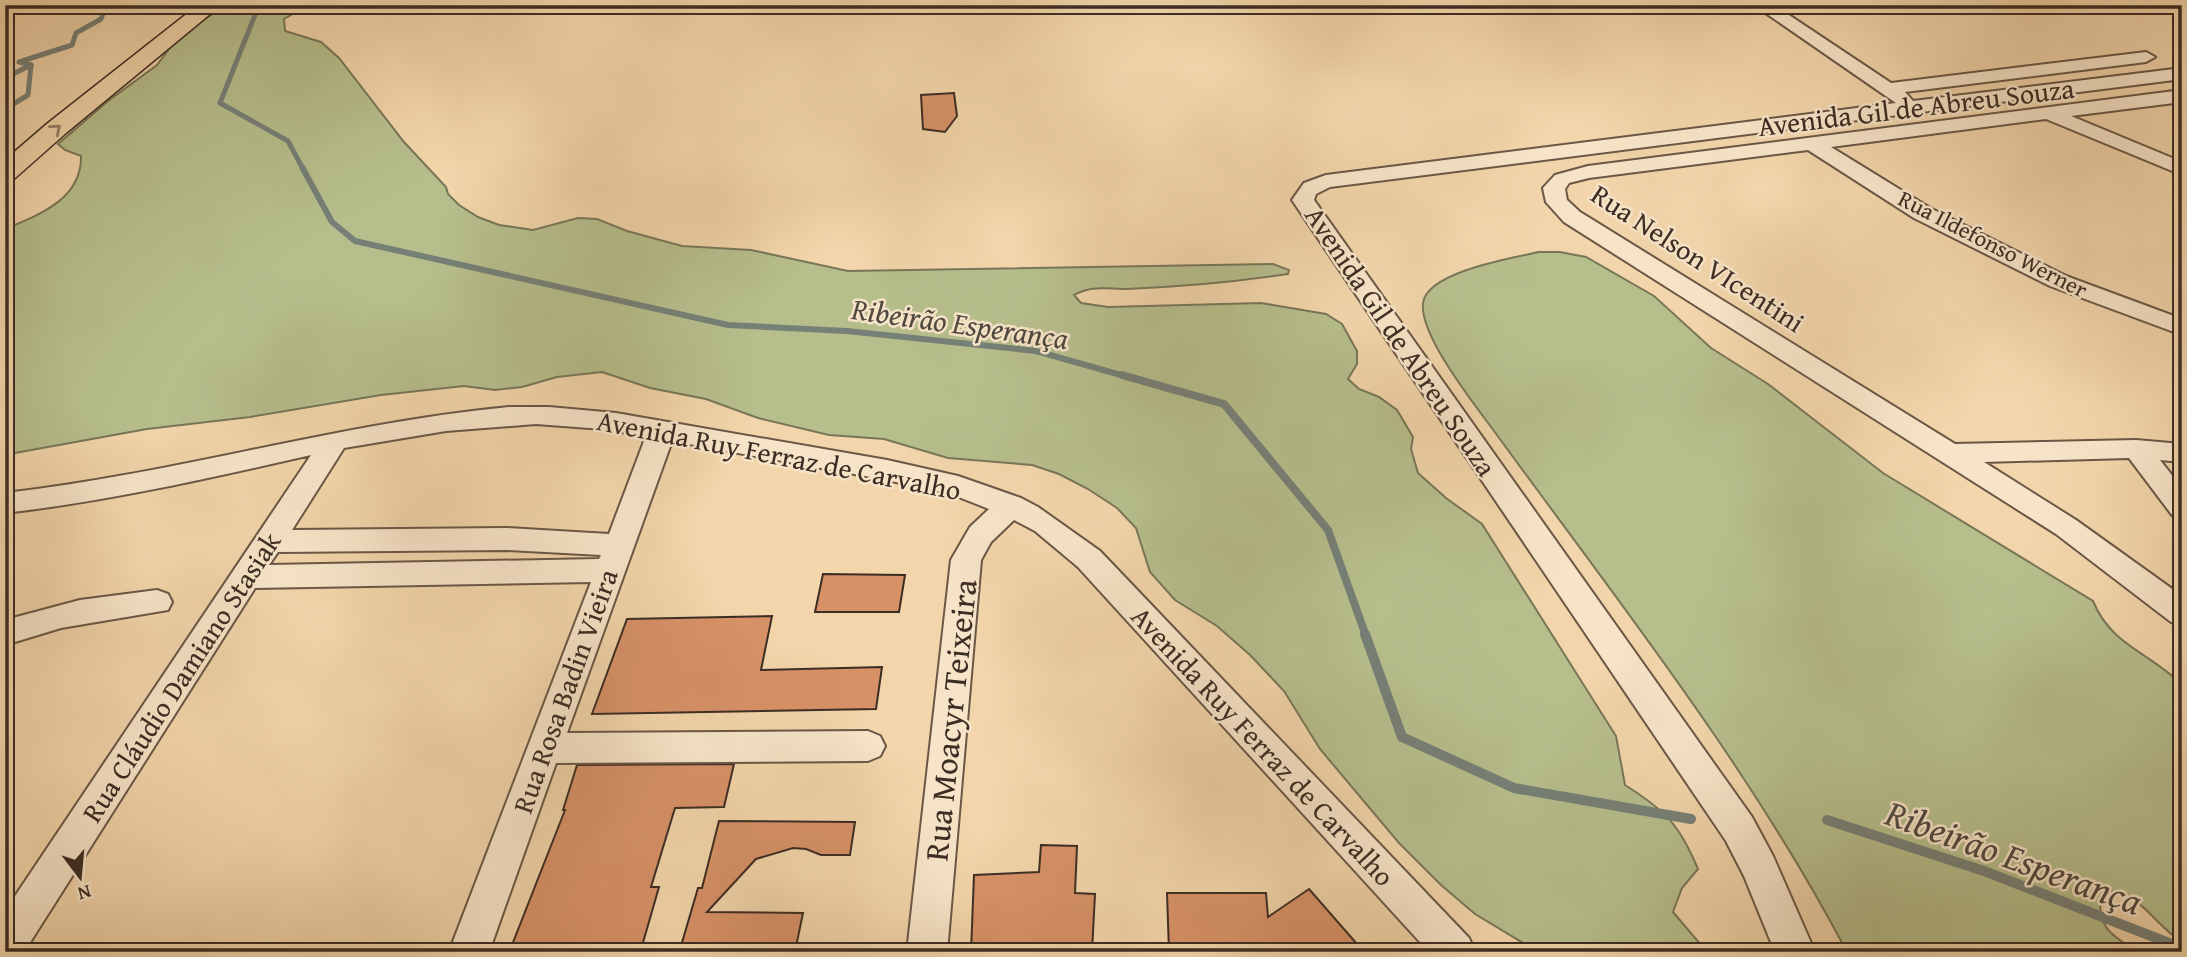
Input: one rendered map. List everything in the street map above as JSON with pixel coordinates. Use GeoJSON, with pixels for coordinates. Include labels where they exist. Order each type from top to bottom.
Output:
{"type":"FeatureCollection","features":[{"type":"Feature","properties":{"kind":"main road"},"geometry":{"type":"LineString","coordinates":[[5,145],[184,5]]}},
{"type":"Feature","properties":{"kind":"main road"},"geometry":{"type":"LineString","coordinates":[[5,174],[57,128],[211,5]]}},
{"type":"Feature","properties":{"kind":"street"},"geometry":{"type":"LineString","coordinates":[[1762,5],[1915,107]]}},
{"type":"Feature","properties":{"kind":"street"},"geometry":{"type":"LineString","coordinates":[[1888,89],[2146,57]]}},
{"type":"Feature","properties":{"kind":"street","name":"Avenida Gil de Abreu Souza"},"geometry":{"type":"LineString","coordinates":[[1795,952],[1760,868],[1717,795],[1303,200],[1308,190],[1326,181],[2182,73]]}},
{"type":"Feature","properties":{"kind":"street","name":"Rua Nelson VIcentini"},"geometry":{"type":"LineString","coordinates":[[1950,453],[1572,217],[1557,202],[1554,188],[1562,179],[1588,172],[2182,96]]}},
{"type":"Feature","properties":{"kind":"street"},"geometry":{"type":"LineString","coordinates":[[2049,114],[2182,169]]}},
{"type":"Feature","properties":{"kind":"street","name":"Rua Ildefonso Werner"},"geometry":{"type":"LineString","coordinates":[[1813,144],[1934,219],[2058,281],[2182,328]]}},
{"type":"Feature","properties":{"kind":"street","name":"Avenida Ruy Ferraz de Carvalho"},"geometry":{"type":"LineString","coordinates":[[5,503],[125,485],[408,428],[512,416],[574,417],[662,430],[923,477],[1011,505],[1045,524],[1089,559],[1455,952]]}},
{"type":"Feature","properties":{"kind":"street","name":"Rua Rosa Badin Vieira"},"geometry":{"type":"LineString","coordinates":[[470,952],[662,430]]}},
{"type":"Feature","properties":{"kind":"street","name":"Rua Cláudio Damiano Stasiak"},"geometry":{"type":"LineString","coordinates":[[5,946],[334,442]]}},
{"type":"Feature","properties":{"kind":"street"},"geometry":{"type":"LineString","coordinates":[[1950,453],[2136,449],[2182,453]]}},
{"type":"Feature","properties":{"kind":"street"},"geometry":{"type":"LineString","coordinates":[[2136,449],[2182,508]]}},
{"type":"Feature","properties":{"kind":"street"},"geometry":{"type":"LineString","coordinates":[[1950,453],[2066,527],[2182,613]]}},
{"type":"Feature","properties":{"kind":"street","name":"Rua Moacyr Teixeira"},"geometry":{"type":"LineString","coordinates":[[927,952],[966,560],[980,535],[1011,505]]}},
{"type":"Feature","properties":{"kind":"street"},"geometry":{"type":"LineString","coordinates":[[269,541],[507,539],[613,558]]}},
{"type":"Feature","properties":{"kind":"street"},"geometry":{"type":"LineString","coordinates":[[246,577],[613,558]]}},
{"type":"Feature","properties":{"kind":"street"},"geometry":{"type":"LineString","coordinates":[[5,633],[43,619],[88,608],[157,602]]}},
{"type":"Feature","properties":{"kind":"street"},"geometry":{"type":"LineString","coordinates":[[544,748],[868,746]]}},
{"type":"Feature","properties":{"kind":"green space"},"geometry":{"type":"Polygon","coordinates":[[[226,5],[309,5],[284,19],[285,31],[321,42],[339,58],[404,142],[446,187],[448,194],[478,217],[499,225],[533,230],[578,218],[597,219],[627,231],[682,246],[751,250],[848,271],[1273,264],[1289,270],[1288,274],[1207,284],[1093,289],[1074,295],[1081,303],[1108,307],[1261,303],[1326,314],[1342,324],[1357,351],[1357,364],[1348,379],[1359,389],[1379,397],[1397,410],[1413,437],[1411,449],[1418,473],[1446,498],[1482,524],[1616,736],[1625,785],[1661,811],[1684,841],[1698,869],[1682,888],[1673,912],[1707,952],[1538,952],[1475,914],[1399,843],[1320,749],[1284,691],[1250,655],[1217,626],[1175,600],[1150,572],[1136,528],[1117,508],[1059,474],[1032,465],[948,458],[884,439],[829,435],[758,418],[706,399],[650,388],[602,372],[557,377],[522,387],[495,390],[464,386],[381,395],[250,417],[147,429],[15,453],[5,452],[5,229],[44,211],[74,184],[81,156],[58,144],[108,101],[157,65],[172,45],[191,28],[226,5]]]}},
{"type":"Feature","properties":{"kind":"green space"},"geometry":{"type":"Polygon","coordinates":[[[1539,252],[1560,252],[1586,257],[1654,296],[1711,348],[1768,384],[1883,473],[2093,601],[2110,629],[2182,685],[2182,942],[2130,897],[2107,891],[2100,898],[2105,925],[2114,936],[2137,952],[1847,952],[1809,883],[1725,750],[1634,621],[1462,388],[1430,333],[1424,317],[1423,303],[1428,292],[1439,283],[1472,268],[1539,252]]]}},
{"type":"Feature","properties":{"kind":"building"},"geometry":{"type":"Polygon","coordinates":[[[954,93],[957,116],[945,132],[923,129],[921,95],[954,93]]]}},
{"type":"Feature","properties":{"kind":"building"},"geometry":{"type":"Polygon","coordinates":[[[823,574],[905,575],[899,612],[815,612],[823,574]]]}},
{"type":"Feature","properties":{"kind":"building"},"geometry":{"type":"Polygon","coordinates":[[[772,616],[761,670],[882,667],[876,709],[592,714],[627,619],[772,616]]]}},
{"type":"Feature","properties":{"kind":"building"},"geometry":{"type":"Polygon","coordinates":[[[734,764],[724,807],[675,808],[651,887],[659,887],[642,946],[512,945],[565,810],[577,765],[734,764]]]}},
{"type":"Feature","properties":{"kind":"building"},"geometry":{"type":"Polygon","coordinates":[[[719,821],[855,822],[850,855],[821,855],[806,849],[793,848],[756,859],[707,912],[803,913],[796,947],[681,946],[698,888],[702,888],[719,821]]]}},
{"type":"Feature","properties":{"kind":"building"},"geometry":{"type":"Polygon","coordinates":[[[1041,845],[1077,846],[1075,893],[1095,894],[1092,952],[971,952],[974,875],[1039,872],[1041,845]]]}},
{"type":"Feature","properties":{"kind":"building"},"geometry":{"type":"Polygon","coordinates":[[[1309,889],[1364,952],[1169,952],[1167,893],[1266,893],[1268,917],[1309,889]]]}},
{"type":"Feature","properties":{"kind":"waterway"},"geometry":{"type":"LineString","coordinates":[[31,65],[19,62],[72,45],[76,33],[101,19],[106,5]]}},
{"type":"Feature","properties":{"kind":"waterway","name":"Ribeirão Esperança"},"geometry":{"type":"LineString","coordinates":[[259,5],[220,103],[288,141],[303,169]]}},
{"type":"Feature","properties":{"kind":"waterway"},"geometry":{"type":"LineString","coordinates":[[5,78],[31,65]]}},
{"type":"Feature","properties":{"kind":"waterway"},"geometry":{"type":"LineString","coordinates":[[5,109],[28,95],[31,65]]}},
{"type":"Feature","properties":{"kind":"waterway","name":"Ribeirão Esperança"},"geometry":{"type":"LineString","coordinates":[[302,167],[332,222],[355,241],[728,325],[847,331],[1036,351],[1128,377]]}},
{"type":"Feature","properties":{"kind":"waterway","name":"Ribeirão Esperança"},"geometry":{"type":"LineString","coordinates":[[1122,375],[1224,404],[1328,530],[1366,636]]}},
{"type":"Feature","properties":{"kind":"waterway","name":"Ribeirão Esperança"},"geometry":{"type":"LineString","coordinates":[[1365,634],[1402,737],[1514,788],[1691,819]]}},
{"type":"Feature","properties":{"kind":"waterway","name":"Ribeirão Esperança"},"geometry":{"type":"LineString","coordinates":[[1827,820],[1984,871],[2182,948]]}}]}
